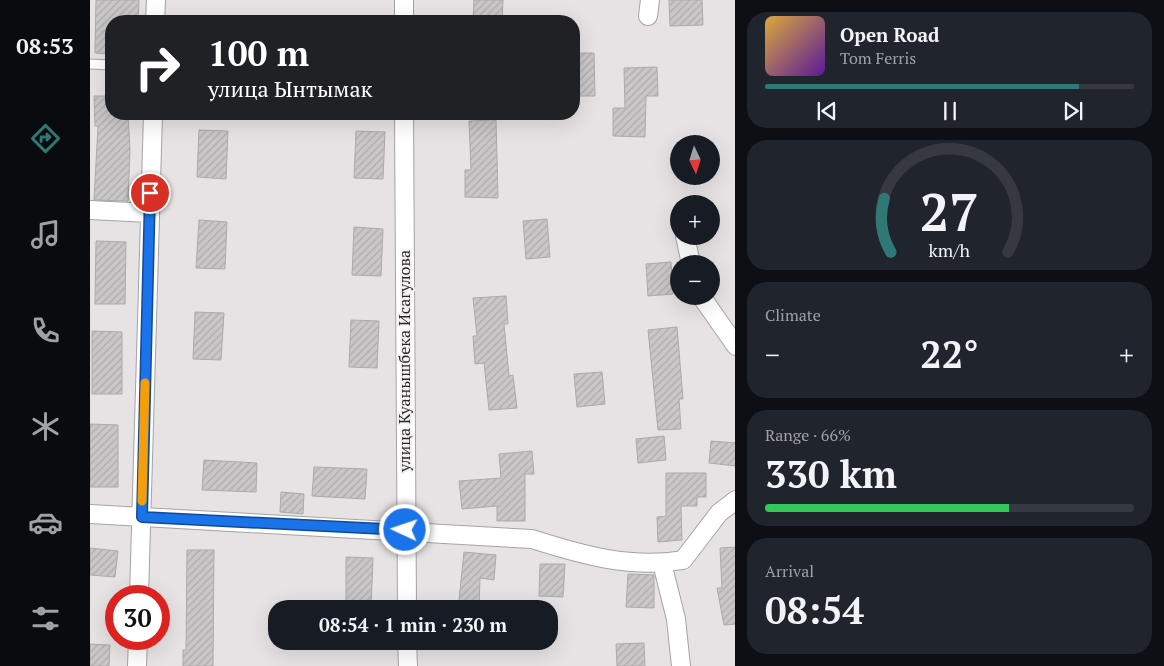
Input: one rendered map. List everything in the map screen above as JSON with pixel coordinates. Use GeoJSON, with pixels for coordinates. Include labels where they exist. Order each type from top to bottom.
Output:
{"type":"FeatureCollection","features":[{"type":"Feature","properties":{"kind":"street"},"geometry":{"type":"LineString","coordinates":[[155,15],[156,0]]}},
{"type":"Feature","properties":{"kind":"street"},"geometry":{"type":"LineString","coordinates":[[404,0],[404,15]]}},
{"type":"Feature","properties":{"kind":"street"},"geometry":{"type":"LineString","coordinates":[[139,585],[153,120]]}},
{"type":"Feature","properties":{"kind":"street","name":"улица Куанышбека Исагулова"},"geometry":{"type":"LineString","coordinates":[[404,120],[407,600]]}},
{"type":"Feature","properties":{"kind":"street"},"geometry":{"type":"LineString","coordinates":[[90,210],[150,212]]}},
{"type":"Feature","properties":{"kind":"street"},"geometry":{"type":"LineString","coordinates":[[707,305],[735,346]]}},
{"type":"Feature","properties":{"kind":"street"},"geometry":{"type":"LineString","coordinates":[[90,514],[405,530],[532,539],[590,557],[662,563],[683,560],[720,513],[735,500]]}},
{"type":"Feature","properties":{"kind":"street"},"geometry":{"type":"LineString","coordinates":[[662,563],[676,619],[681,666]]}},
{"type":"Feature","properties":{"kind":"street"},"geometry":{"type":"LineString","coordinates":[[137,666],[138,650]]}},
{"type":"Feature","properties":{"kind":"street"},"geometry":{"type":"LineString","coordinates":[[407,650],[408,666]]}},
{"type":"Feature","properties":{"kind":"lane"},"geometry":{"type":"LineString","coordinates":[[90,64],[105,65]]}},
{"type":"Feature","properties":{"kind":"building"},"geometry":{"type":"Polygon","coordinates":[[[96,0],[139,0],[138,15],[105,15],[105,54],[95,53],[96,0]]]}},
{"type":"Feature","properties":{"kind":"building"},"geometry":{"type":"Polygon","coordinates":[[[474,0],[503,0],[502,15],[473,15],[474,0]]]}},
{"type":"Feature","properties":{"kind":"building"},"geometry":{"type":"Polygon","coordinates":[[[669,0],[702,0],[703,25],[670,26],[669,0]]]}},
{"type":"Feature","properties":{"kind":"building"},"geometry":{"type":"Polygon","coordinates":[[[580,53],[594,53],[595,96],[580,96],[580,53]]]}},
{"type":"Feature","properties":{"kind":"building"},"geometry":{"type":"Polygon","coordinates":[[[657,67],[658,96],[646,96],[645,137],[613,136],[613,108],[625,108],[624,68],[657,67]]]}},
{"type":"Feature","properties":{"kind":"building"},"geometry":{"type":"Polygon","coordinates":[[[94,96],[105,96],[105,120],[128,120],[130,150],[128,201],[94,200],[98,126],[95,126],[94,96]]]}},
{"type":"Feature","properties":{"kind":"building"},"geometry":{"type":"Polygon","coordinates":[[[496,120],[498,198],[465,197],[465,170],[471,170],[469,121],[496,120]]]}},
{"type":"Feature","properties":{"kind":"building"},"geometry":{"type":"Polygon","coordinates":[[[199,130],[228,131],[226,179],[197,177],[199,130]]]}},
{"type":"Feature","properties":{"kind":"building"},"geometry":{"type":"Polygon","coordinates":[[[356,131],[385,132],[383,179],[354,178],[356,131]]]}},
{"type":"Feature","properties":{"kind":"building"},"geometry":{"type":"Polygon","coordinates":[[[547,219],[550,257],[526,259],[523,221],[547,219]]]}},
{"type":"Feature","properties":{"kind":"building"},"geometry":{"type":"Polygon","coordinates":[[[199,220],[227,222],[225,269],[196,268],[199,220]]]}},
{"type":"Feature","properties":{"kind":"building"},"geometry":{"type":"Polygon","coordinates":[[[354,227],[383,229],[381,276],[352,275],[354,227]]]}},
{"type":"Feature","properties":{"kind":"building"},"geometry":{"type":"Polygon","coordinates":[[[96,241],[126,242],[125,304],[95,304],[96,241]]]}},
{"type":"Feature","properties":{"kind":"building"},"geometry":{"type":"Polygon","coordinates":[[[670,262],[670,294],[648,296],[646,264],[670,262]]]}},
{"type":"Feature","properties":{"kind":"building"},"geometry":{"type":"Polygon","coordinates":[[[506,296],[508,324],[504,324],[509,376],[513,375],[517,408],[489,410],[484,363],[475,364],[473,336],[477,336],[473,298],[506,296]]]}},
{"type":"Feature","properties":{"kind":"building"},"geometry":{"type":"Polygon","coordinates":[[[195,312],[224,313],[221,360],[193,359],[195,312]]]}},
{"type":"Feature","properties":{"kind":"building"},"geometry":{"type":"Polygon","coordinates":[[[351,320],[379,321],[377,368],[349,367],[351,320]]]}},
{"type":"Feature","properties":{"kind":"building"},"geometry":{"type":"Polygon","coordinates":[[[677,327],[683,399],[679,399],[681,429],[658,430],[648,330],[677,327]]]}},
{"type":"Feature","properties":{"kind":"building"},"geometry":{"type":"Polygon","coordinates":[[[92,331],[122,332],[122,394],[92,394],[92,331]]]}},
{"type":"Feature","properties":{"kind":"building"},"geometry":{"type":"Polygon","coordinates":[[[602,372],[605,404],[577,407],[574,374],[602,372]]]}},
{"type":"Feature","properties":{"kind":"building"},"geometry":{"type":"Polygon","coordinates":[[[90,424],[118,425],[118,487],[90,487],[90,424]]]}},
{"type":"Feature","properties":{"kind":"building"},"geometry":{"type":"Polygon","coordinates":[[[664,436],[666,460],[638,463],[636,439],[664,436]]]}},
{"type":"Feature","properties":{"kind":"building"},"geometry":{"type":"Polygon","coordinates":[[[711,441],[735,443],[735,466],[709,463],[711,441]]]}},
{"type":"Feature","properties":{"kind":"building"},"geometry":{"type":"Polygon","coordinates":[[[532,451],[534,474],[525,474],[525,521],[497,521],[497,506],[462,509],[459,481],[501,478],[499,454],[532,451]]]}},
{"type":"Feature","properties":{"kind":"building"},"geometry":{"type":"Polygon","coordinates":[[[204,460],[257,463],[256,492],[202,490],[204,460]]]}},
{"type":"Feature","properties":{"kind":"building"},"geometry":{"type":"Polygon","coordinates":[[[314,467],[367,469],[365,499],[312,496],[314,467]]]}},
{"type":"Feature","properties":{"kind":"building"},"geometry":{"type":"Polygon","coordinates":[[[666,473],[706,473],[706,497],[697,497],[697,506],[681,506],[682,540],[658,542],[657,517],[666,516],[666,473]]]}},
{"type":"Feature","properties":{"kind":"building"},"geometry":{"type":"Polygon","coordinates":[[[281,492],[304,494],[303,514],[280,512],[281,492]]]}},
{"type":"Feature","properties":{"kind":"building"},"geometry":{"type":"Polygon","coordinates":[[[735,547],[735,624],[724,625],[717,588],[722,588],[720,548],[735,547]]]}},
{"type":"Feature","properties":{"kind":"building"},"geometry":{"type":"Polygon","coordinates":[[[90,548],[118,551],[115,577],[90,575],[90,548]]]}},
{"type":"Feature","properties":{"kind":"building"},"geometry":{"type":"Polygon","coordinates":[[[187,550],[214,550],[213,666],[183,666],[183,650],[186,650],[187,550]]]}},
{"type":"Feature","properties":{"kind":"building"},"geometry":{"type":"Polygon","coordinates":[[[464,552],[496,555],[494,580],[480,578],[479,600],[459,600],[464,552]]]}},
{"type":"Feature","properties":{"kind":"building"},"geometry":{"type":"Polygon","coordinates":[[[346,557],[373,558],[371,600],[346,600],[346,557]]]}},
{"type":"Feature","properties":{"kind":"building"},"geometry":{"type":"Polygon","coordinates":[[[540,564],[565,564],[563,597],[539,596],[540,564]]]}},
{"type":"Feature","properties":{"kind":"building"},"geometry":{"type":"Polygon","coordinates":[[[628,574],[654,575],[654,608],[626,607],[628,574]]]}},
{"type":"Feature","properties":{"kind":"building"},"geometry":{"type":"Polygon","coordinates":[[[644,643],[645,666],[617,666],[616,644],[644,643]]]}},
{"type":"Feature","properties":{"kind":"building"},"geometry":{"type":"Polygon","coordinates":[[[90,644],[105,645],[105,650],[110,650],[109,666],[90,666],[90,644]]]}},
{"type":"Feature","properties":{"kind":"slow traffic"},"geometry":{"type":"LineString","coordinates":[[142,501],[145,383]]}},
{"type":"Feature","properties":{"kind":"route"},"geometry":{"type":"LineString","coordinates":[[150,193],[142,517],[405,530]]}}]}
